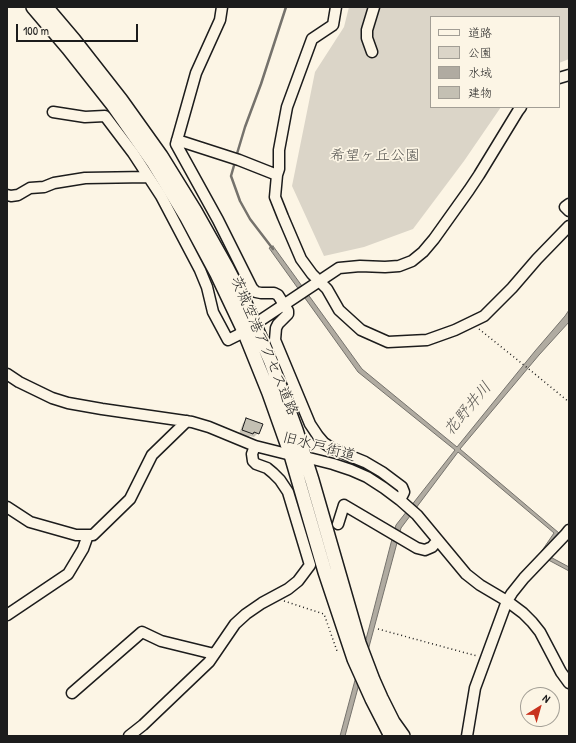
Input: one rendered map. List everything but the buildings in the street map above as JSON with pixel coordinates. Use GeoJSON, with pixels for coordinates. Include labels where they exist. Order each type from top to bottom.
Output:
{"type":"FeatureCollection","features":[{"type":"Feature","properties":{"kind":"main road","name":"茨城空港アクセス道路"},"geometry":{"type":"LineString","coordinates":[[33,7],[113,105],[153,162],[187,218],[217,274],[244,331],[269,392],[291,455],[325,572],[354,660],[391,736]]}},
{"type":"Feature","properties":{"kind":"main road","name":"茨城空港アクセス道路"},"geometry":{"type":"LineString","coordinates":[[46,7],[121,100],[161,156],[195,211],[227,268],[255,324],[271,362],[305,457],[359,643],[381,698],[393,722],[403,736]]}},
{"type":"Feature","properties":{"kind":"street"},"geometry":{"type":"LineString","coordinates":[[222,7],[220,20],[196,73],[176,144],[218,220],[252,288],[256,292],[274,293],[278,295],[285,304],[288,314],[278,324],[276,328],[275,340],[310,424],[324,443],[333,449],[365,462],[382,472],[402,487],[404,492],[404,503]]}},
{"type":"Feature","properties":{"kind":"street"},"geometry":{"type":"LineString","coordinates":[[336,7],[333,25],[312,39],[287,107],[279,150],[279,169],[275,197],[302,259],[312,274],[327,289],[339,310],[362,330],[388,342],[427,340],[455,330],[484,316],[569,226]]}},
{"type":"Feature","properties":{"kind":"street"},"geometry":{"type":"LineString","coordinates":[[372,52],[367,38],[367,30],[374,7]]}},
{"type":"Feature","properties":{"kind":"street"},"geometry":{"type":"LineString","coordinates":[[53,112],[85,117],[105,116],[133,153],[161,196],[200,270],[207,287],[213,312],[228,340],[255,324],[339,268],[360,266],[399,266],[412,261],[423,252],[434,239],[476,180],[509,124],[520,108]]}},
{"type":"Feature","properties":{"kind":"street"},"geometry":{"type":"LineString","coordinates":[[177,140],[235,159],[277,175]]}},
{"type":"Feature","properties":{"kind":"street"},"geometry":{"type":"LineString","coordinates":[[7,195],[18,195],[30,188],[44,187],[54,183],[85,178],[148,177]]}},
{"type":"Feature","properties":{"kind":"street"},"geometry":{"type":"LineString","coordinates":[[569,204],[565,208],[569,211]]}},
{"type":"Feature","properties":{"kind":"street","name":"旧水戸街道"},"geometry":{"type":"LineString","coordinates":[[7,374],[19,382],[52,398],[102,409],[187,421],[209,427],[255,446],[333,464],[362,475],[384,488],[417,515],[437,541],[466,574],[523,613],[532,622],[540,632],[561,672],[569,683]]}},
{"type":"Feature","properties":{"kind":"street"},"geometry":{"type":"LineString","coordinates":[[7,506],[30,522],[76,535],[93,535],[130,499],[152,455],[187,421]]}},
{"type":"Feature","properties":{"kind":"street"},"geometry":{"type":"LineString","coordinates":[[129,736],[144,725],[209,662],[235,624],[262,603],[288,590],[298,581],[310,565],[288,492],[273,472],[253,461],[252,454],[255,446]]}},
{"type":"Feature","properties":{"kind":"street"},"geometry":{"type":"LineString","coordinates":[[338,524],[344,505],[417,548],[425,550],[432,547],[437,541]]}},
{"type":"Feature","properties":{"kind":"street"},"geometry":{"type":"LineString","coordinates":[[467,736],[475,688],[507,602],[524,578],[569,530]]}},
{"type":"Feature","properties":{"kind":"street"},"geometry":{"type":"LineString","coordinates":[[7,615],[68,574],[83,549],[88,535]]}},
{"type":"Feature","properties":{"kind":"street"},"geometry":{"type":"LineString","coordinates":[[72,693],[142,632],[161,641],[214,654]]}},
{"type":"Feature","properties":{"kind":"path"},"geometry":{"type":"LineString","coordinates":[[470,322],[569,402]]}},
{"type":"Feature","properties":{"kind":"path"},"geometry":{"type":"LineString","coordinates":[[273,597],[324,614],[336,651]]}},
{"type":"Feature","properties":{"kind":"path"},"geometry":{"type":"LineString","coordinates":[[378,629],[485,658]]}},
{"type":"Feature","properties":{"kind":"green space","name":"希望ヶ丘公園"},"geometry":{"type":"Polygon","coordinates":[[[349,7],[569,7],[569,59],[560,63],[560,16],[430,16],[430,108],[500,108],[464,161],[413,229],[364,247],[324,256],[292,186],[315,72],[344,27],[349,7]]]}},
{"type":"Feature","properties":{"kind":"water"},"geometry":{"type":"Polygon","coordinates":[[[273,246],[362,369],[457,447],[569,310],[569,322],[539,355],[460,449],[559,533],[543,553],[569,567],[569,571],[539,555],[554,533],[458,452],[401,528],[345,736],[340,736],[396,525],[455,450],[358,372],[269,248],[273,246]]]}},
{"type":"Feature","properties":{"kind":"waterway"},"geometry":{"type":"LineString","coordinates":[[236,157],[286,7]]}},
{"type":"Feature","properties":{"kind":"waterway"},"geometry":{"type":"LineString","coordinates":[[235,162],[231,176],[240,201],[250,219],[273,249]]}},
{"type":"Feature","properties":{"kind":"water label","name":"花野井川"},"geometry":{"type":"Point","coordinates":[468,409]}}]}
